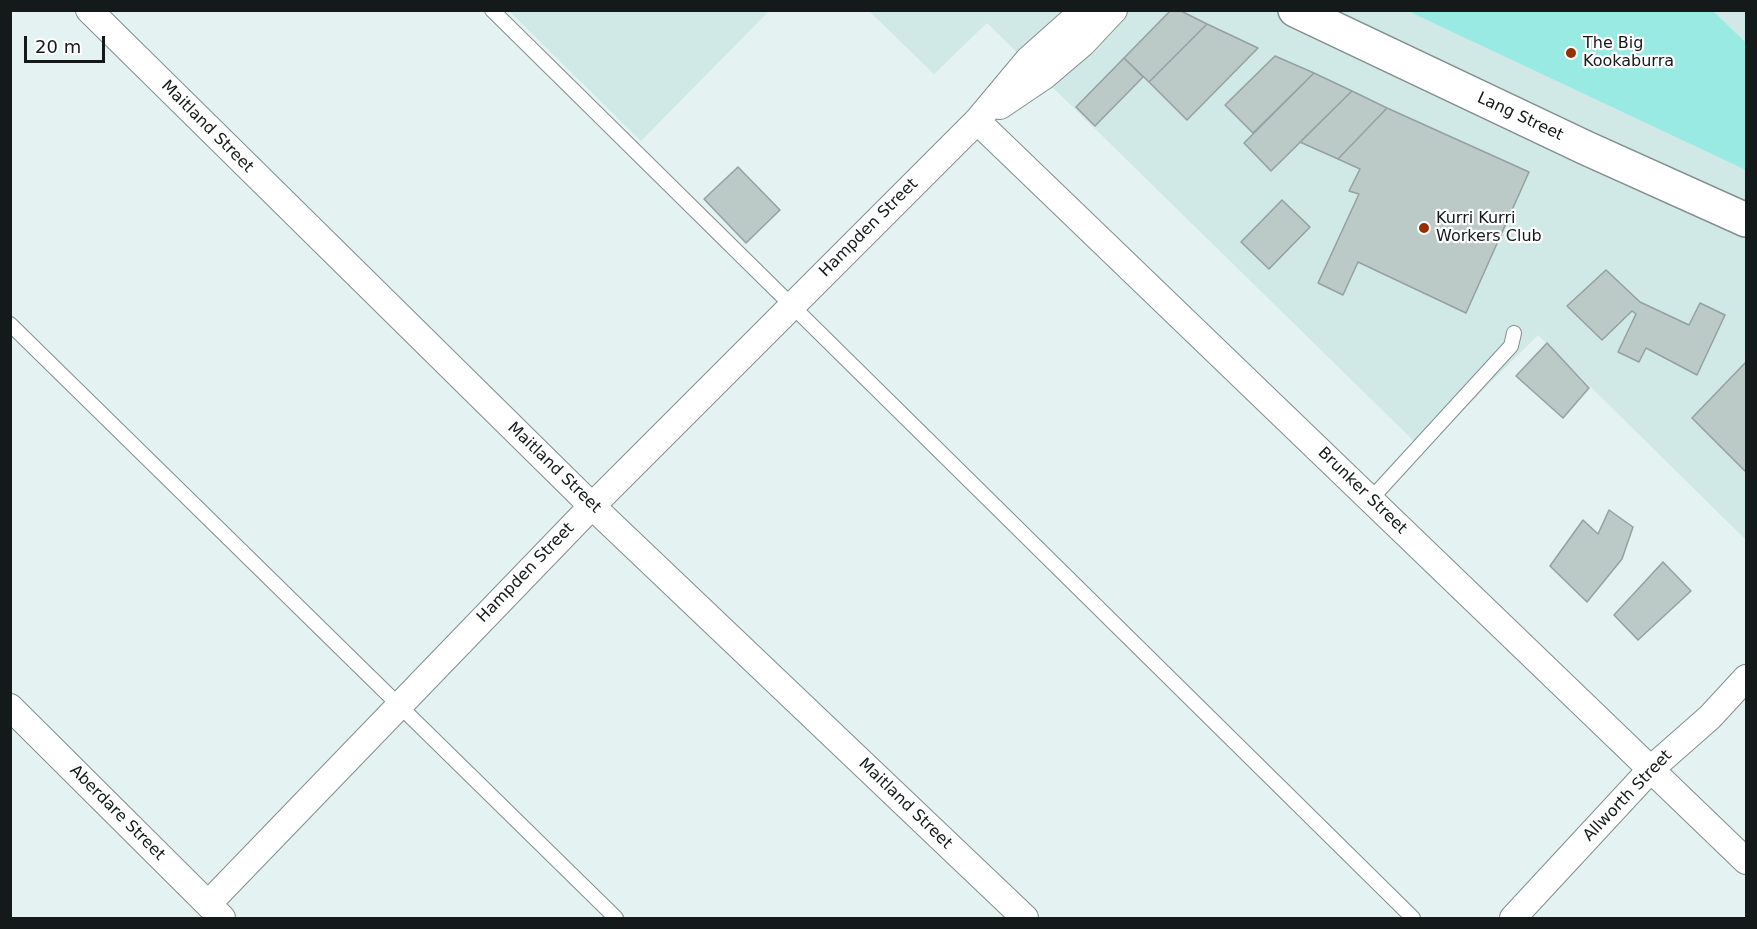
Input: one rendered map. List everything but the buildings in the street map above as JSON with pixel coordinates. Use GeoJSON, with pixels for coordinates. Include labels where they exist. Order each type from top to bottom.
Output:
{"type":"FeatureCollection","features":[{"type":"Feature","properties":{"kind":"street","name":"Maitland Street"},"geometry":{"type":"LineString","coordinates":[[89,10],[592,506],[1025,918]]}},
{"type":"Feature","properties":{"kind":"street","name":"Hampden Street"},"geometry":{"type":"LineString","coordinates":[[215,911],[398,705],[592,506],[977,121],[1028,60],[1084,10]]}},
{"type":"Feature","properties":{"kind":"street","name":"Hampden Street"},"geometry":{"type":"LineString","coordinates":[[977,121],[1043,77],[1083,43],[1114,10]]}},
{"type":"Feature","properties":{"kind":"street","name":"Lang Street"},"geometry":{"type":"LineString","coordinates":[[1295,10],[1586,148],[1746,220]]}},
{"type":"Feature","properties":{"kind":"street","name":"Brunker Street"},"geometry":{"type":"LineString","coordinates":[[977,121],[1652,768],[1746,861]]}},
{"type":"Feature","properties":{"kind":"street","name":"Allworth Street"},"geometry":{"type":"LineString","coordinates":[[1512,918],[1652,768],[1710,717],[1746,678]]}},
{"type":"Feature","properties":{"kind":"street","name":"Aberdare Street"},"geometry":{"type":"LineString","coordinates":[[10,707],[215,911]]}},
{"type":"Feature","properties":{"kind":"lane"},"geometry":{"type":"LineString","coordinates":[[492,10],[1413,918]]}},
{"type":"Feature","properties":{"kind":"lane"},"geometry":{"type":"LineString","coordinates":[[10,324],[616,918]]}},
{"type":"Feature","properties":{"kind":"lane"},"geometry":{"type":"LineString","coordinates":[[1370,500],[1511,346],[1514,333]]}},
{"type":"Feature","properties":{"kind":"shaded area"},"geometry":{"type":"Polygon","coordinates":[[[509,11],[769,11],[641,141],[509,11]]]}},
{"type":"Feature","properties":{"kind":"shaded area"},"geometry":{"type":"Polygon","coordinates":[[[869,11],[1746,11],[1746,540],[1538,335],[1423,450],[987,23],[934,74],[869,11]]]}},
{"type":"Feature","properties":{"kind":"shaded area"},"geometry":{"type":"Polygon","coordinates":[[[1408,11],[1713,11],[1746,43],[1746,170],[1408,11]]]}},
{"type":"Feature","properties":{"kind":"place","name":"The Big Kookaburra"},"geometry":{"type":"Point","coordinates":[1571,53]}},
{"type":"Feature","properties":{"kind":"place","name":"Kurri Kurri Workers Club"},"geometry":{"type":"Point","coordinates":[1424,228]}}]}
